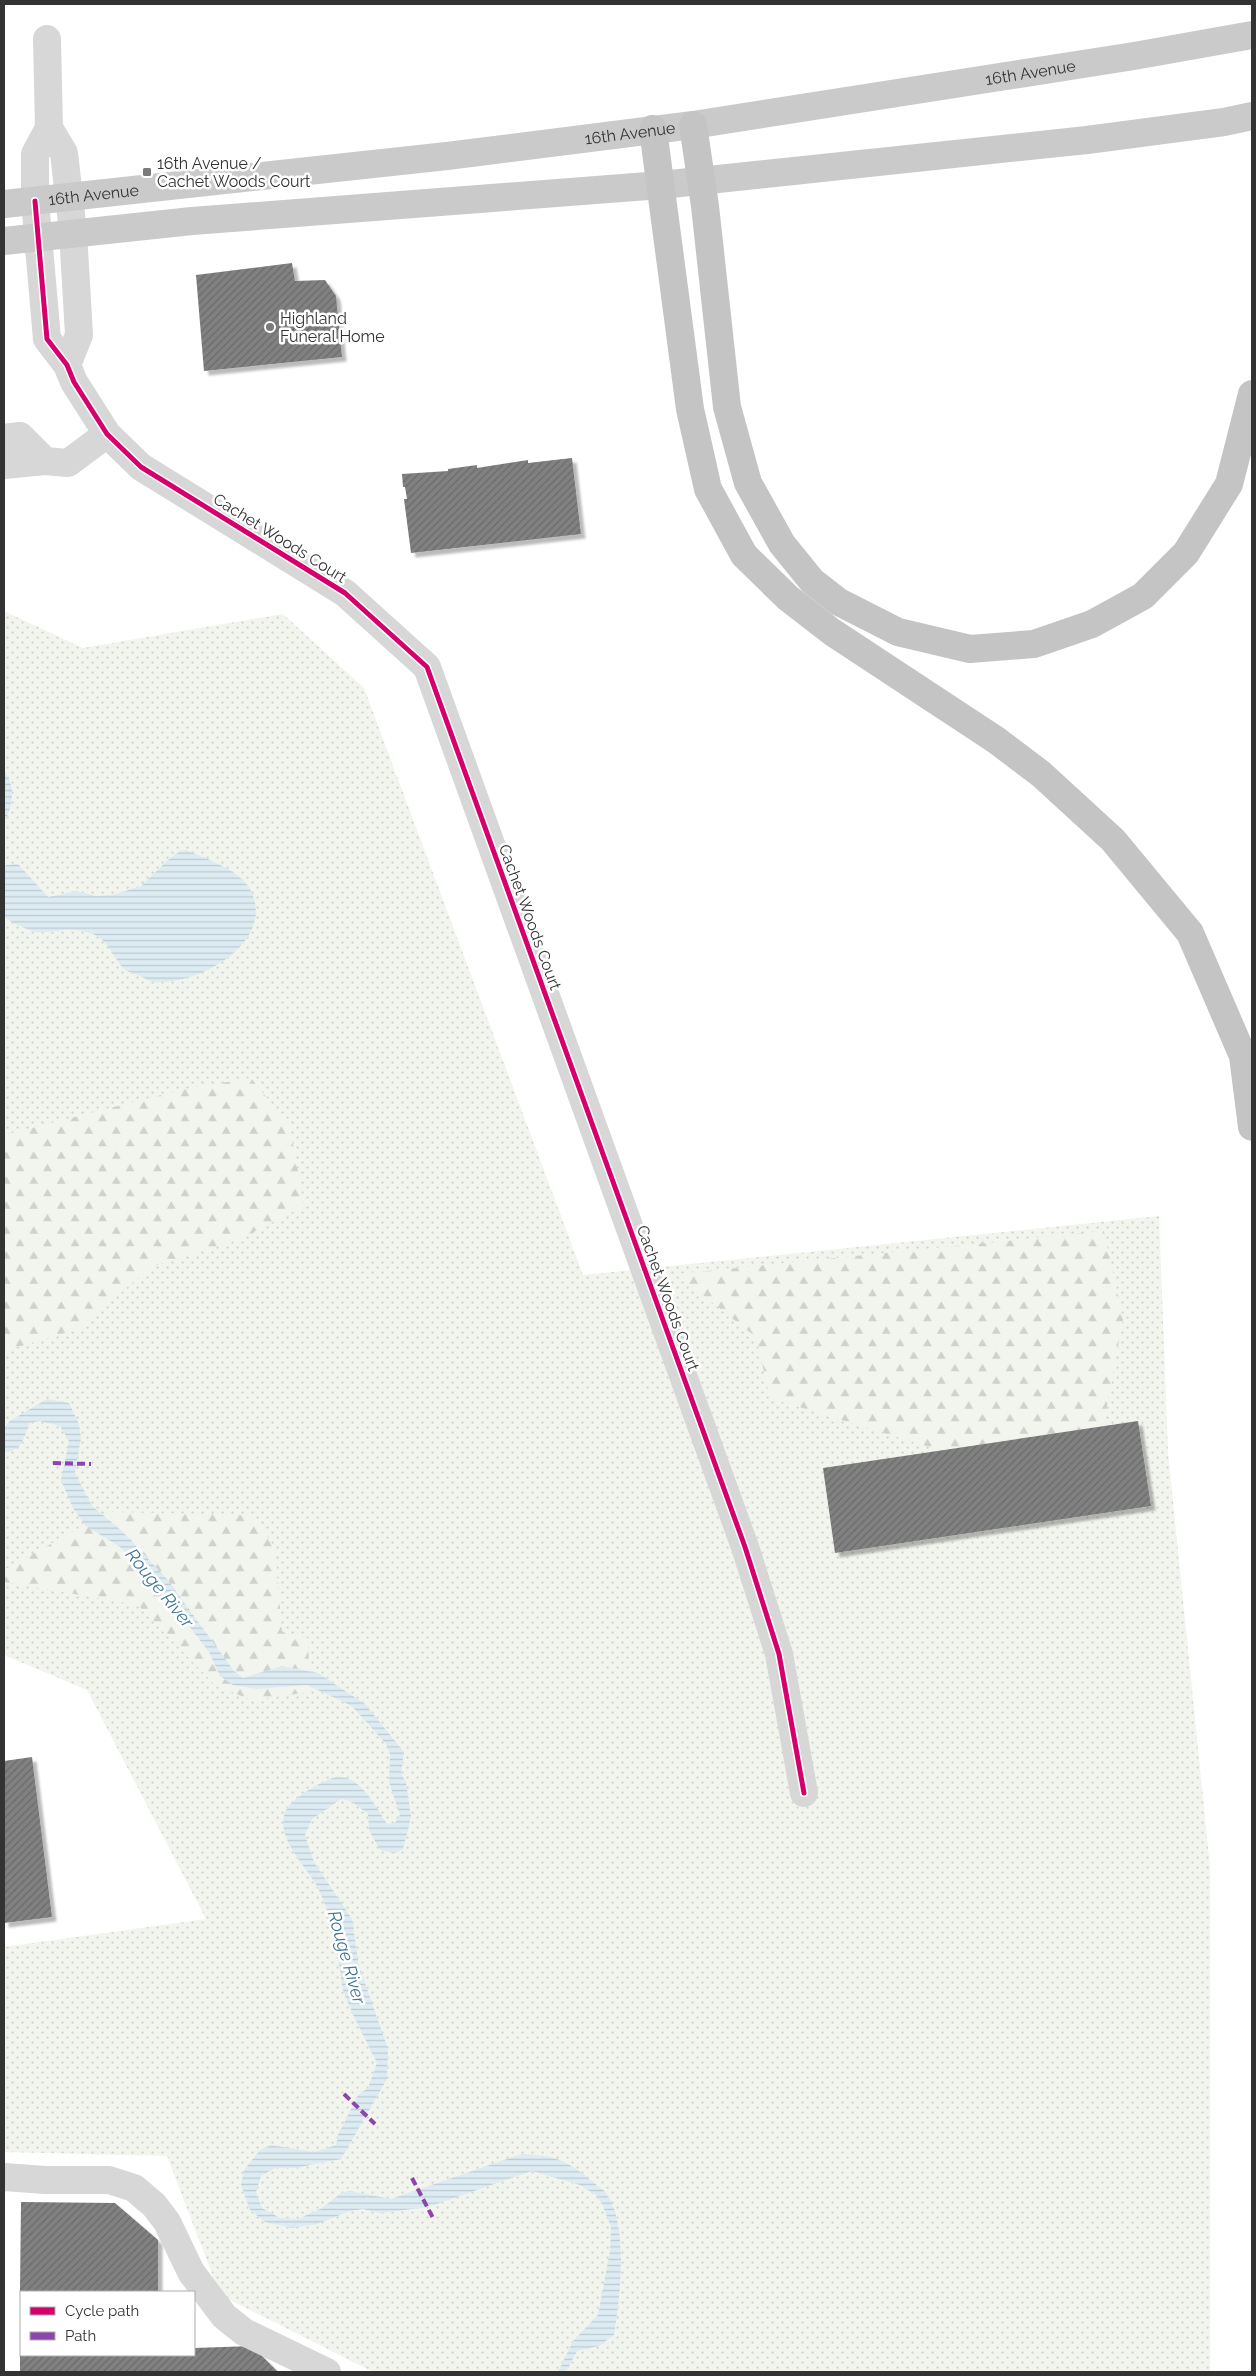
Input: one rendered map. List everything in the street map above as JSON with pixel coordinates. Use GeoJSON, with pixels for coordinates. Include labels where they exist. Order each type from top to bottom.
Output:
{"type":"FeatureCollection","features":[{"type":"Feature","properties":{"kind":"highway"},"geometry":{"type":"LineString","coordinates":[[693,125],[727,407],[748,483],[782,544],[812,582],[839,602],[898,632],[970,648],[1034,644],[1092,624],[1143,596],[1186,553],[1228,484],[1252,394]]}},
{"type":"Feature","properties":{"kind":"highway"},"geometry":{"type":"LineString","coordinates":[[653,129],[690,409],[708,489],[744,555],[788,598],[832,632],[996,740],[1041,774],[1114,840],[1190,934],[1243,1056],[1252,1127]]}},
{"type":"Feature","properties":{"kind":"main road","name":"16th Avenue"},"geometry":{"type":"LineString","coordinates":[[4,204],[447,156],[693,125],[1134,56],[1252,35]]}},
{"type":"Feature","properties":{"kind":"main road"},"geometry":{"type":"LineString","coordinates":[[4,240],[212,219],[661,186],[1088,140],[1224,122],[1252,116]]}},
{"type":"Feature","properties":{"kind":"street"},"geometry":{"type":"LineString","coordinates":[[47,39],[48,128],[64,153],[73,232],[79,335],[66,365]]}},
{"type":"Feature","properties":{"kind":"street","name":"Cachet Woods Court"},"geometry":{"type":"LineString","coordinates":[[48,128],[35,154],[35,201],[47,339],[66,365],[74,382],[107,434],[141,467],[346,593],[427,667],[745,1547],[779,1654],[804,1793]]}},
{"type":"Feature","properties":{"kind":"street"},"geometry":{"type":"LineString","coordinates":[[9,433],[45,461]]}},
{"type":"Feature","properties":{"kind":"street"},"geometry":{"type":"LineString","coordinates":[[4,465],[45,461],[68,462],[107,434]]}},
{"type":"Feature","properties":{"kind":"street"},"geometry":{"type":"LineString","coordinates":[[4,2177],[45,2180],[109,2180],[134,2188],[154,2205],[167,2222],[191,2272],[224,2316],[244,2332],[327,2372]]}},
{"type":"Feature","properties":{"kind":"green space"},"geometry":{"type":"Polygon","coordinates":[[[4,611],[83,648],[283,614],[364,688],[583,1275],[1159,1216],[1168,1452],[1210,1867],[1210,2372],[373,2372],[220,2295],[167,2156],[4,2152],[4,1947],[206,1919],[87,1690],[4,1655],[4,611]]]}},
{"type":"Feature","properties":{"kind":"green space"},"geometry":{"type":"Polygon","coordinates":[[[251,1078],[290,1127],[304,1206],[240,1239],[151,1267],[78,1329],[4,1351],[4,1135],[185,1089],[251,1078]]]}},
{"type":"Feature","properties":{"kind":"green space"},"geometry":{"type":"Polygon","coordinates":[[[1104,1231],[1123,1320],[1084,1529],[1053,1491],[962,1457],[770,1398],[756,1337],[676,1274],[1104,1231]]]}},
{"type":"Feature","properties":{"kind":"green space"},"geometry":{"type":"Polygon","coordinates":[[[108,1512],[254,1515],[275,1549],[282,1632],[308,1638],[310,1692],[252,1700],[216,1686],[138,1605],[4,1582],[4,1570],[108,1512]]]}},
{"type":"Feature","properties":{"kind":"water"},"geometry":{"type":"Polygon","coordinates":[[[4,771],[11,784],[12,797],[4,824],[4,771]]]}},
{"type":"Feature","properties":{"kind":"water"},"geometry":{"type":"Polygon","coordinates":[[[186,850],[221,865],[239,876],[250,889],[256,908],[253,926],[244,943],[229,957],[192,977],[152,982],[125,969],[105,943],[96,935],[75,930],[37,932],[24,928],[4,916],[4,868],[6,865],[18,864],[48,897],[76,891],[97,896],[113,895],[141,886],[168,860],[180,851],[186,850]]]}},
{"type":"Feature","properties":{"kind":"water","name":"Rouge River"},"geometry":{"type":"Polygon","coordinates":[[[47,1399],[69,1403],[79,1424],[81,1438],[75,1473],[92,1506],[122,1531],[167,1579],[234,1671],[243,1678],[282,1666],[318,1673],[365,1704],[404,1752],[401,1774],[406,1782],[411,1817],[403,1849],[395,1853],[380,1850],[369,1830],[368,1814],[351,1801],[341,1799],[312,1819],[305,1835],[314,1862],[352,1919],[359,1966],[388,2049],[387,2079],[341,2159],[295,2168],[275,2168],[261,2176],[256,2192],[262,2208],[280,2218],[298,2219],[322,2208],[341,2193],[350,2191],[391,2199],[522,2154],[550,2157],[565,2162],[606,2193],[618,2223],[621,2262],[619,2302],[614,2335],[599,2346],[577,2351],[566,2372],[558,2372],[573,2341],[598,2315],[610,2251],[611,2227],[603,2206],[596,2195],[580,2185],[532,2171],[428,2207],[380,2213],[363,2209],[350,2211],[317,2224],[292,2228],[265,2222],[250,2210],[241,2185],[244,2170],[260,2150],[271,2145],[314,2152],[336,2145],[338,2135],[358,2095],[368,2088],[377,2063],[355,2020],[344,1993],[329,1917],[323,1899],[290,1845],[283,1826],[284,1816],[290,1804],[310,1789],[330,1779],[340,1777],[349,1779],[364,1791],[387,1824],[395,1823],[400,1815],[389,1782],[390,1754],[386,1744],[352,1706],[307,1685],[257,1689],[233,1685],[220,1676],[209,1652],[156,1583],[120,1547],[86,1526],[73,1508],[61,1480],[69,1441],[60,1426],[40,1421],[29,1423],[24,1439],[19,1447],[15,1450],[4,1452],[4,1428],[10,1421],[47,1399]]]}},
{"type":"Feature","properties":{"kind":"building","name":"Highland Funeral Home"},"geometry":{"type":"Polygon","coordinates":[[[292,263],[295,281],[325,280],[336,296],[342,357],[204,371],[196,275],[292,263]]]}},
{"type":"Feature","properties":{"kind":"building"},"geometry":{"type":"Polygon","coordinates":[[[572,458],[581,534],[411,553],[404,499],[407,499],[405,487],[403,487],[402,474],[448,471],[448,469],[477,465],[477,468],[528,460],[528,463],[572,458]]]}},
{"type":"Feature","properties":{"kind":"building"},"geometry":{"type":"Polygon","coordinates":[[[1138,1421],[1151,1506],[835,1553],[823,1468],[1138,1421]]]}},
{"type":"Feature","properties":{"kind":"building"},"geometry":{"type":"Polygon","coordinates":[[[32,1757],[52,1917],[4,1923],[4,1761],[32,1757]]]}},
{"type":"Feature","properties":{"kind":"building"},"geometry":{"type":"Polygon","coordinates":[[[21,2202],[115,2203],[158,2240],[158,2291],[20,2291],[21,2202]]]}},
{"type":"Feature","properties":{"kind":"building"},"geometry":{"type":"Polygon","coordinates":[[[252,2346],[278,2372],[20,2372],[20,2356],[195,2356],[195,2348],[252,2346]]]}},
{"type":"Feature","properties":{"kind":"marked path"},"geometry":{"type":"LineString","coordinates":[[53,1463],[91,1464]]}},
{"type":"Feature","properties":{"kind":"marked path"},"geometry":{"type":"LineString","coordinates":[[344,2094],[375,2124]]}},
{"type":"Feature","properties":{"kind":"marked path"},"geometry":{"type":"LineString","coordinates":[[412,2178],[433,2218]]}},
{"type":"Feature","properties":{"kind":"cycle path"},"geometry":{"type":"LineString","coordinates":[[35,201],[47,339],[67,365],[74,382],[107,434],[141,467],[345,593],[427,667],[745,1547],[779,1654],[804,1793]]}},
{"type":"Feature","properties":{"kind":"place","name":"16th Avenue / Cachet Woods Court"},"geometry":{"type":"Point","coordinates":[147,172]}},
{"type":"Feature","properties":{"kind":"place","name":"Highland Funeral Home"},"geometry":{"type":"Point","coordinates":[270,327]}}]}
